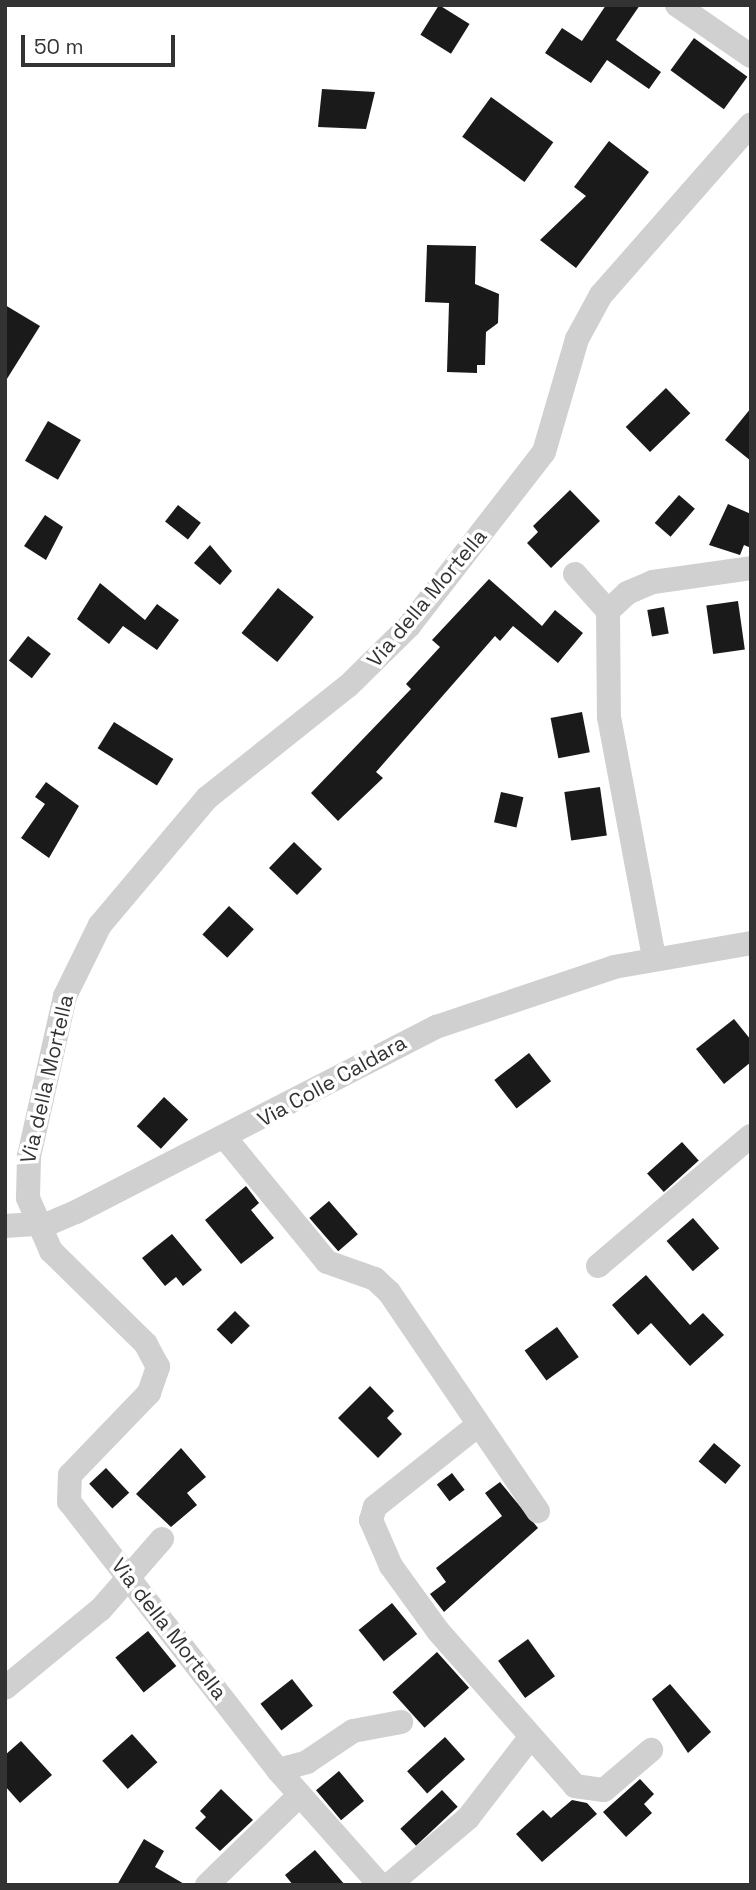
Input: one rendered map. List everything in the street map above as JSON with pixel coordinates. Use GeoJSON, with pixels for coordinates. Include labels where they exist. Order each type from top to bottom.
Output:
{"type":"FeatureCollection","features":[{"type":"Feature","properties":{"kind":"street"},"geometry":{"type":"LineString","coordinates":[[677,5],[751,56]]}},
{"type":"Feature","properties":{"kind":"street","name":"Via della Mortella"},"geometry":{"type":"LineString","coordinates":[[380,1885],[278,1770],[65,1490],[79,1462],[149,1393],[157,1360],[63,1266],[38,1224],[26,1169],[62,1005],[92,938],[207,798],[348,686],[410,626],[544,453],[577,339],[601,295],[751,124]]}},
{"type":"Feature","properties":{"kind":"street"},"geometry":{"type":"LineString","coordinates":[[608,611],[627,593],[653,582],[751,568]]}},
{"type":"Feature","properties":{"kind":"street"},"geometry":{"type":"LineString","coordinates":[[575,574],[608,611],[608,716],[654,957]]}},
{"type":"Feature","properties":{"kind":"street","name":"Via Colle Caldara"},"geometry":{"type":"LineString","coordinates":[[5,1226],[38,1224],[76,1212],[226,1139],[402,1040],[654,957],[751,943]]}},
{"type":"Feature","properties":{"kind":"street"},"geometry":{"type":"LineString","coordinates":[[598,1266],[751,1136]]}},
{"type":"Feature","properties":{"kind":"street"},"geometry":{"type":"LineString","coordinates":[[226,1139],[327,1262],[375,1279],[389,1292],[538,1511]]}},
{"type":"Feature","properties":{"kind":"street"},"geometry":{"type":"LineString","coordinates":[[478,1425],[385,1495],[371,1520],[407,1591],[529,1739],[571,1783],[594,1793],[651,1750]]}},
{"type":"Feature","properties":{"kind":"street"},"geometry":{"type":"LineString","coordinates":[[5,1688],[131,1578],[162,1539]]}},
{"type":"Feature","properties":{"kind":"street"},"geometry":{"type":"LineString","coordinates":[[278,1770],[307,1762],[353,1731],[401,1723]]}},
{"type":"Feature","properties":{"kind":"street"},"geometry":{"type":"LineString","coordinates":[[388,1885],[468,1818],[529,1739]]}},
{"type":"Feature","properties":{"kind":"street"},"geometry":{"type":"LineString","coordinates":[[207,1885],[299,1796]]}},
{"type":"Feature","properties":{"kind":"building"},"geometry":{"type":"Polygon","coordinates":[[[439,5],[470,24],[451,54],[420,35],[439,5]]]}},
{"type":"Feature","properties":{"kind":"building"},"geometry":{"type":"Polygon","coordinates":[[[606,5],[640,5],[616,40],[661,72],[649,89],[607,60],[591,83],[545,53],[562,28],[582,41],[606,5]]]}},
{"type":"Feature","properties":{"kind":"building"},"geometry":{"type":"Polygon","coordinates":[[[694,38],[747,77],[724,109],[670,70],[694,38]]]}},
{"type":"Feature","properties":{"kind":"building"},"geometry":{"type":"Polygon","coordinates":[[[322,89],[375,92],[366,129],[318,127],[322,89]]]}},
{"type":"Feature","properties":{"kind":"building"},"geometry":{"type":"Polygon","coordinates":[[[491,97],[553,142],[524,182],[462,137],[491,97]]]}},
{"type":"Feature","properties":{"kind":"building"},"geometry":{"type":"Polygon","coordinates":[[[609,141],[649,172],[576,268],[540,240],[586,196],[574,187],[609,141]]]}},
{"type":"Feature","properties":{"kind":"building"},"geometry":{"type":"Polygon","coordinates":[[[427,245],[476,246],[475,284],[499,294],[498,323],[486,332],[485,365],[477,365],[477,373],[447,372],[449,303],[425,302],[427,245]]]}},
{"type":"Feature","properties":{"kind":"building"},"geometry":{"type":"Polygon","coordinates":[[[5,305],[40,326],[5,382],[5,305]]]}},
{"type":"Feature","properties":{"kind":"building"},"geometry":{"type":"Polygon","coordinates":[[[666,388],[690,413],[650,452],[626,427],[666,388]]]}},
{"type":"Feature","properties":{"kind":"building"},"geometry":{"type":"Polygon","coordinates":[[[751,408],[751,461],[725,440],[751,408]]]}},
{"type":"Feature","properties":{"kind":"building"},"geometry":{"type":"Polygon","coordinates":[[[48,421],[81,440],[58,480],[25,461],[48,421]]]}},
{"type":"Feature","properties":{"kind":"building"},"geometry":{"type":"Polygon","coordinates":[[[570,490],[600,521],[551,568],[527,543],[538,532],[533,526],[570,490]]]}},
{"type":"Feature","properties":{"kind":"building"},"geometry":{"type":"Polygon","coordinates":[[[679,495],[695,509],[671,537],[655,523],[679,495]]]}},
{"type":"Feature","properties":{"kind":"building"},"geometry":{"type":"Polygon","coordinates":[[[728,504],[751,514],[751,548],[744,545],[740,555],[709,545],[728,504]]]}},
{"type":"Feature","properties":{"kind":"building"},"geometry":{"type":"Polygon","coordinates":[[[178,505],[201,523],[188,539],[165,522],[178,505]]]}},
{"type":"Feature","properties":{"kind":"building"},"geometry":{"type":"Polygon","coordinates":[[[45,515],[63,527],[46,560],[24,546],[45,515]]]}},
{"type":"Feature","properties":{"kind":"building"},"geometry":{"type":"Polygon","coordinates":[[[210,545],[232,571],[220,585],[194,563],[210,545]]]}},
{"type":"Feature","properties":{"kind":"building"},"geometry":{"type":"Polygon","coordinates":[[[489,579],[542,626],[555,610],[583,633],[558,663],[513,626],[500,641],[495,636],[376,772],[383,778],[338,821],[311,793],[411,689],[406,684],[440,647],[432,640],[489,579]]]}},
{"type":"Feature","properties":{"kind":"building"},"geometry":{"type":"Polygon","coordinates":[[[100,583],[145,620],[157,604],[179,620],[157,650],[123,626],[109,644],[77,619],[100,583]]]}},
{"type":"Feature","properties":{"kind":"building"},"geometry":{"type":"Polygon","coordinates":[[[278,588],[314,617],[277,662],[241,633],[278,588]]]}},
{"type":"Feature","properties":{"kind":"building"},"geometry":{"type":"Polygon","coordinates":[[[738,601],[745,650],[713,654],[706,605],[738,601]]]}},
{"type":"Feature","properties":{"kind":"building"},"geometry":{"type":"Polygon","coordinates":[[[664,607],[669,634],[652,637],[647,610],[664,607]]]}},
{"type":"Feature","properties":{"kind":"building"},"geometry":{"type":"Polygon","coordinates":[[[28,636],[51,654],[32,678],[9,660],[28,636]]]}},
{"type":"Feature","properties":{"kind":"building"},"geometry":{"type":"Polygon","coordinates":[[[582,712],[590,752],[558,758],[551,718],[582,712]]]}},
{"type":"Feature","properties":{"kind":"building"},"geometry":{"type":"Polygon","coordinates":[[[114,722],[173,759],[157,785],[98,748],[114,722]]]}},
{"type":"Feature","properties":{"kind":"building"},"geometry":{"type":"Polygon","coordinates":[[[46,782],[79,806],[49,858],[21,838],[45,804],[35,797],[46,782]]]}},
{"type":"Feature","properties":{"kind":"building"},"geometry":{"type":"Polygon","coordinates":[[[600,787],[607,836],[571,841],[564,792],[600,787]]]}},
{"type":"Feature","properties":{"kind":"building"},"geometry":{"type":"Polygon","coordinates":[[[501,792],[523,797],[516,827],[494,822],[501,792]]]}},
{"type":"Feature","properties":{"kind":"building"},"geometry":{"type":"Polygon","coordinates":[[[294,842],[322,869],[297,895],[269,868],[294,842]]]}},
{"type":"Feature","properties":{"kind":"building"},"geometry":{"type":"Polygon","coordinates":[[[229,906],[254,929],[227,958],[202,935],[229,906]]]}},
{"type":"Feature","properties":{"kind":"building"},"geometry":{"type":"Polygon","coordinates":[[[734,1019],[751,1040],[751,1062],[724,1084],[696,1049],[734,1019]]]}},
{"type":"Feature","properties":{"kind":"building"},"geometry":{"type":"Polygon","coordinates":[[[529,1053],[551,1081],[516,1108],[494,1080],[529,1053]]]}},
{"type":"Feature","properties":{"kind":"building"},"geometry":{"type":"Polygon","coordinates":[[[164,1097],[188,1120],[161,1149],[137,1126],[164,1097]]]}},
{"type":"Feature","properties":{"kind":"building"},"geometry":{"type":"Polygon","coordinates":[[[682,1142],[699,1161],[664,1192],[647,1173],[682,1142]]]}},
{"type":"Feature","properties":{"kind":"building"},"geometry":{"type":"Polygon","coordinates":[[[246,1186],[259,1203],[251,1210],[274,1238],[241,1264],[205,1220],[246,1186]]]}},
{"type":"Feature","properties":{"kind":"building"},"geometry":{"type":"Polygon","coordinates":[[[329,1201],[358,1234],[338,1251],[309,1218],[329,1201]]]}},
{"type":"Feature","properties":{"kind":"building"},"geometry":{"type":"Polygon","coordinates":[[[693,1218],[719,1248],[693,1271],[667,1241],[693,1218]]]}},
{"type":"Feature","properties":{"kind":"building"},"geometry":{"type":"Polygon","coordinates":[[[172,1234],[202,1270],[183,1286],[176,1277],[165,1286],[142,1258],[172,1234]]]}},
{"type":"Feature","properties":{"kind":"building"},"geometry":{"type":"Polygon","coordinates":[[[646,1275],[690,1325],[703,1313],[724,1335],[690,1366],[651,1323],[638,1335],[612,1305],[646,1275]]]}},
{"type":"Feature","properties":{"kind":"building"},"geometry":{"type":"Polygon","coordinates":[[[235,1311],[250,1326],[231,1344],[217,1329],[235,1311]]]}},
{"type":"Feature","properties":{"kind":"building"},"geometry":{"type":"Polygon","coordinates":[[[557,1327],[579,1357],[546,1380],[525,1351],[557,1327]]]}},
{"type":"Feature","properties":{"kind":"building"},"geometry":{"type":"Polygon","coordinates":[[[370,1386],[394,1411],[387,1418],[402,1434],[378,1458],[338,1418],[370,1386]]]}},
{"type":"Feature","properties":{"kind":"building"},"geometry":{"type":"Polygon","coordinates":[[[714,1443],[741,1465],[725,1484],[699,1461],[714,1443]]]}},
{"type":"Feature","properties":{"kind":"building"},"geometry":{"type":"Polygon","coordinates":[[[181,1448],[206,1477],[187,1493],[197,1505],[171,1527],[136,1494],[181,1448]]]}},
{"type":"Feature","properties":{"kind":"building"},"geometry":{"type":"Polygon","coordinates":[[[106,1468],[129,1493],[112,1509],[89,1484],[106,1468]]]}},
{"type":"Feature","properties":{"kind":"building"},"geometry":{"type":"Polygon","coordinates":[[[452,1473],[465,1490],[449,1501],[437,1484],[452,1473]]]}},
{"type":"Feature","properties":{"kind":"building"},"geometry":{"type":"Polygon","coordinates":[[[500,1482],[538,1528],[444,1612],[430,1594],[446,1582],[436,1568],[502,1516],[485,1493],[500,1482]]]}},
{"type":"Feature","properties":{"kind":"building"},"geometry":{"type":"Polygon","coordinates":[[[392,1603],[417,1634],[384,1661],[359,1630],[392,1603]]]}},
{"type":"Feature","properties":{"kind":"building"},"geometry":{"type":"Polygon","coordinates":[[[148,1631],[176,1666],[144,1692],[115,1657],[148,1631]]]}},
{"type":"Feature","properties":{"kind":"building"},"geometry":{"type":"Polygon","coordinates":[[[528,1639],[555,1676],[525,1698],[498,1661],[528,1639]]]}},
{"type":"Feature","properties":{"kind":"building"},"geometry":{"type":"Polygon","coordinates":[[[437,1652],[469,1688],[425,1728],[392,1692],[437,1652]]]}},
{"type":"Feature","properties":{"kind":"building"},"geometry":{"type":"Polygon","coordinates":[[[292,1679],[313,1706],[281,1730],[260,1704],[292,1679]]]}},
{"type":"Feature","properties":{"kind":"building"},"geometry":{"type":"Polygon","coordinates":[[[670,1684],[711,1732],[688,1753],[652,1699],[670,1684]]]}},
{"type":"Feature","properties":{"kind":"building"},"geometry":{"type":"Polygon","coordinates":[[[132,1734],[157,1762],[128,1789],[102,1761],[132,1734]]]}},
{"type":"Feature","properties":{"kind":"building"},"geometry":{"type":"Polygon","coordinates":[[[445,1737],[465,1759],[427,1793],[407,1771],[445,1737]]]}},
{"type":"Feature","properties":{"kind":"building"},"geometry":{"type":"Polygon","coordinates":[[[21,1741],[52,1775],[20,1803],[5,1786],[5,1755],[21,1741]]]}},
{"type":"Feature","properties":{"kind":"building"},"geometry":{"type":"Polygon","coordinates":[[[339,1771],[364,1801],[341,1820],[316,1790],[339,1771]]]}},
{"type":"Feature","properties":{"kind":"building"},"geometry":{"type":"Polygon","coordinates":[[[640,1779],[654,1794],[644,1804],[652,1813],[626,1837],[603,1812],[640,1779]]]}},
{"type":"Feature","properties":{"kind":"building"},"geometry":{"type":"Polygon","coordinates":[[[221,1789],[253,1820],[220,1851],[195,1828],[206,1817],[200,1811],[221,1789]]]}},
{"type":"Feature","properties":{"kind":"building"},"geometry":{"type":"Polygon","coordinates":[[[442,1790],[458,1807],[416,1846],[400,1829],[442,1790]]]}},
{"type":"Feature","properties":{"kind":"building"},"geometry":{"type":"Polygon","coordinates":[[[572,1800],[587,1803],[597,1814],[542,1862],[516,1834],[543,1810],[551,1818],[572,1800]]]}},
{"type":"Feature","properties":{"kind":"building"},"geometry":{"type":"Polygon","coordinates":[[[144,1839],[164,1851],[155,1867],[186,1885],[117,1885],[144,1839]]]}},
{"type":"Feature","properties":{"kind":"building"},"geometry":{"type":"Polygon","coordinates":[[[315,1850],[345,1885],[293,1885],[285,1875],[315,1850]]]}}]}
